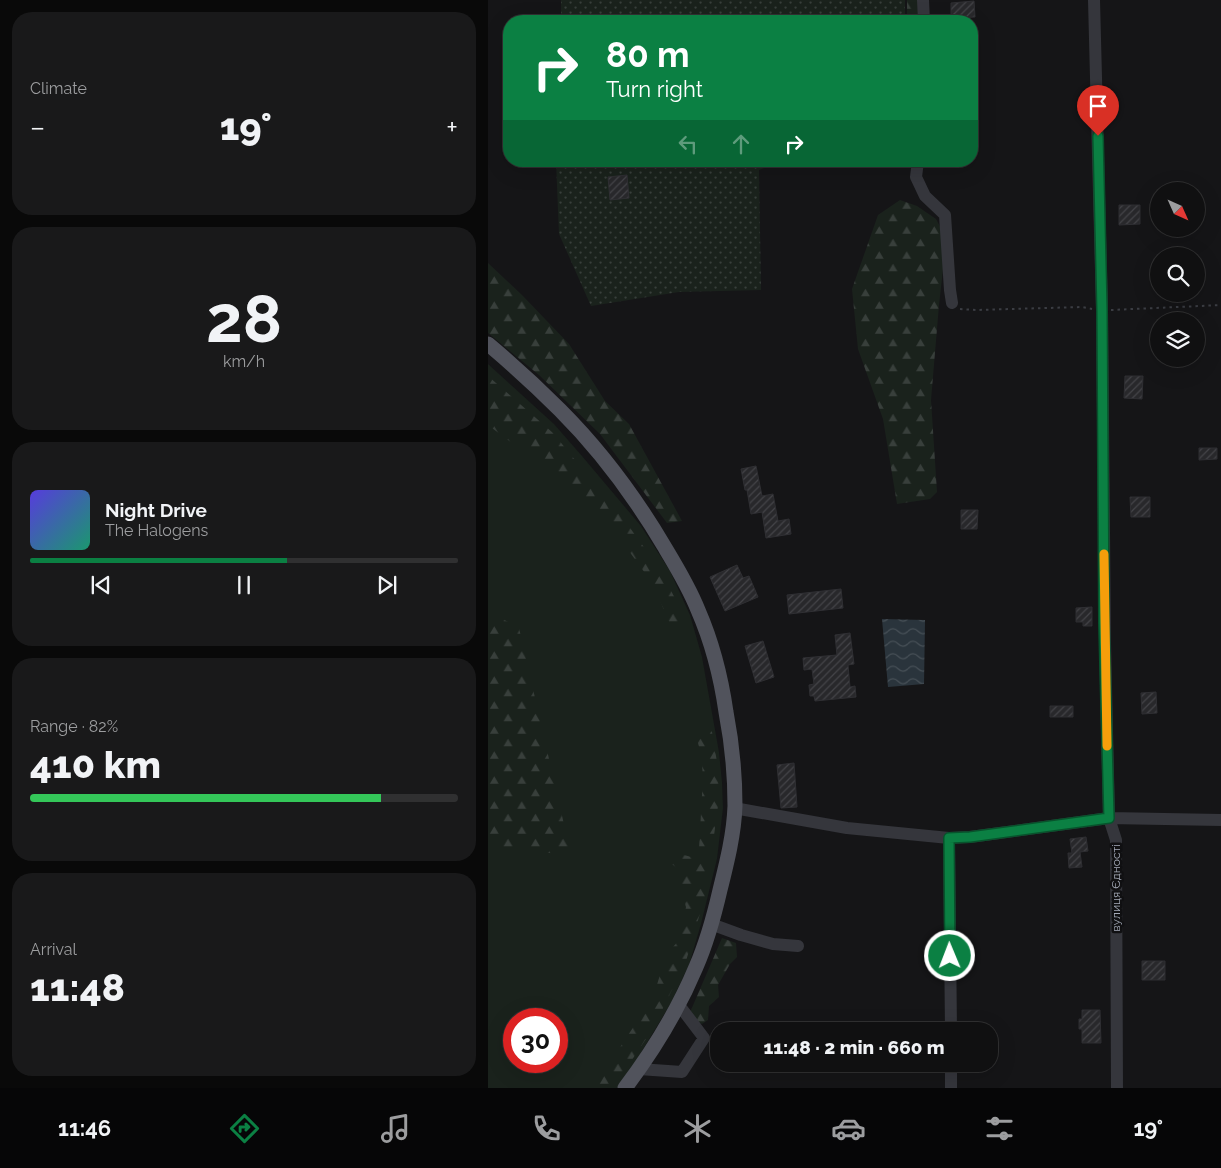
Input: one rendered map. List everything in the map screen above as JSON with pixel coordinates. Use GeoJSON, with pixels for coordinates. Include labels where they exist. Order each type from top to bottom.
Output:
{"type":"FeatureCollection","features":[{"type":"Feature","properties":{"kind":"main road"},"geometry":{"type":"LineString","coordinates":[[488,344],[527,378],[590,443],[648,519],[698,608],[713,650],[724,699],[732,745],[735,780],[729,856],[711,924],[697,966],[679,1004],[639,1069],[625,1088]]}},
{"type":"Feature","properties":{"kind":"street"},"geometry":{"type":"LineString","coordinates":[[923,0],[924,15]]}},
{"type":"Feature","properties":{"kind":"street","name":"вулиця Єдності"},"geometry":{"type":"LineString","coordinates":[[1094,0],[1102,310],[1105,642],[1109,818],[1116,840],[1117,1088]]}},
{"type":"Feature","properties":{"kind":"street"},"geometry":{"type":"LineString","coordinates":[[917,167],[916,177],[925,196],[945,215],[952,303]]}},
{"type":"Feature","properties":{"kind":"street"},"geometry":{"type":"LineString","coordinates":[[734,808],[847,828],[949,838],[970,837],[1109,818],[1222,820]]}},
{"type":"Feature","properties":{"kind":"street"},"geometry":{"type":"LineString","coordinates":[[949,838],[951,1022]]}},
{"type":"Feature","properties":{"kind":"street"},"geometry":{"type":"LineString","coordinates":[[711,924],[773,944],[798,946]]}},
{"type":"Feature","properties":{"kind":"street"},"geometry":{"type":"LineString","coordinates":[[639,1069],[682,1072],[704,1038],[679,1004]]}},
{"type":"Feature","properties":{"kind":"street"},"geometry":{"type":"LineString","coordinates":[[951,1072],[951,1088]]}},
{"type":"Feature","properties":{"kind":"path"},"geometry":{"type":"LineString","coordinates":[[952,303],[961,310],[1082,307],[1102,310],[1222,305]]}},
{"type":"Feature","properties":{"kind":"green space"},"geometry":{"type":"Polygon","coordinates":[[[561,0],[905,0],[905,15],[561,15],[561,0]]]}},
{"type":"Feature","properties":{"kind":"green space"},"geometry":{"type":"Polygon","coordinates":[[[907,0],[919,0],[920,15],[907,15],[907,0]]]}},
{"type":"Feature","properties":{"kind":"green space"},"geometry":{"type":"Polygon","coordinates":[[[556,167],[767,167],[759,170],[761,290],[679,292],[591,306],[559,234],[556,167]]]}},
{"type":"Feature","properties":{"kind":"green space"},"geometry":{"type":"Polygon","coordinates":[[[900,200],[917,206],[936,219],[944,234],[944,260],[931,400],[937,492],[930,499],[897,504],[883,419],[858,349],[852,289],[878,215],[900,200]]]}},
{"type":"Feature","properties":{"kind":"green space"},"geometry":{"type":"Polygon","coordinates":[[[488,263],[569,344],[605,401],[629,424],[682,521],[667,523],[600,434],[539,375],[488,333],[488,263]]]}},
{"type":"Feature","properties":{"kind":"green space"},"geometry":{"type":"Polygon","coordinates":[[[488,364],[554,424],[641,526],[670,571],[690,615],[702,657],[719,752],[723,808],[717,859],[689,965],[671,1003],[633,1066],[617,1088],[488,1088],[488,364]]]}},
{"type":"Feature","properties":{"kind":"green space"},"geometry":{"type":"Polygon","coordinates":[[[488,376],[553,433],[625,521],[659,568],[678,604],[684,628],[672,629],[653,584],[610,525],[544,467],[488,425],[488,376]]]}},
{"type":"Feature","properties":{"kind":"green space"},"geometry":{"type":"Polygon","coordinates":[[[488,611],[519,628],[571,855],[488,847],[488,611]]]}},
{"type":"Feature","properties":{"kind":"green space"},"geometry":{"type":"Polygon","coordinates":[[[703,723],[712,732],[718,768],[719,799],[712,850],[699,849],[703,777],[701,753],[693,727],[703,723]]]}},
{"type":"Feature","properties":{"kind":"green space"},"geometry":{"type":"Polygon","coordinates":[[[668,853],[702,860],[714,866],[686,961],[654,1027],[613,1088],[593,1088],[646,1008],[656,988],[666,955],[680,939],[686,907],[680,888],[678,869],[667,860],[668,853]]]}},
{"type":"Feature","properties":{"kind":"green space"},"geometry":{"type":"Polygon","coordinates":[[[722,938],[736,943],[737,957],[730,964],[718,985],[719,997],[709,1006],[708,1020],[702,1024],[688,1017],[722,938]]]}},
{"type":"Feature","properties":{"kind":"water"},"geometry":{"type":"Polygon","coordinates":[[[882,619],[925,620],[924,684],[888,687],[882,619]]]}},
{"type":"Feature","properties":{"kind":"building"},"geometry":{"type":"Polygon","coordinates":[[[974,1],[975,15],[951,15],[951,3],[974,1]]]}},
{"type":"Feature","properties":{"kind":"building"},"geometry":{"type":"Polygon","coordinates":[[[627,175],[629,198],[610,200],[608,177],[627,175]]]}},
{"type":"Feature","properties":{"kind":"building"},"geometry":{"type":"Polygon","coordinates":[[[1119,205],[1140,205],[1140,224],[1119,225],[1119,205]]]}},
{"type":"Feature","properties":{"kind":"building"},"geometry":{"type":"Polygon","coordinates":[[[1125,376],[1143,376],[1142,399],[1124,398],[1125,376]]]}},
{"type":"Feature","properties":{"kind":"building"},"geometry":{"type":"Polygon","coordinates":[[[1199,448],[1217,448],[1217,459],[1199,460],[1199,448]]]}},
{"type":"Feature","properties":{"kind":"building"},"geometry":{"type":"Polygon","coordinates":[[[756,466],[762,496],[773,494],[778,521],[789,519],[791,534],[766,538],[762,512],[751,514],[741,469],[756,466]]]}},
{"type":"Feature","properties":{"kind":"building"},"geometry":{"type":"Polygon","coordinates":[[[1130,497],[1150,497],[1150,517],[1131,517],[1130,497]]]}},
{"type":"Feature","properties":{"kind":"building"},"geometry":{"type":"Polygon","coordinates":[[[961,510],[978,510],[977,529],[961,529],[961,510]]]}},
{"type":"Feature","properties":{"kind":"building"},"geometry":{"type":"Polygon","coordinates":[[[737,565],[743,578],[749,576],[758,597],[725,611],[710,577],[737,565]]]}},
{"type":"Feature","properties":{"kind":"building"},"geometry":{"type":"Polygon","coordinates":[[[841,589],[843,608],[789,614],[787,595],[841,589]]]}},
{"type":"Feature","properties":{"kind":"building"},"geometry":{"type":"Polygon","coordinates":[[[1092,607],[1092,626],[1083,626],[1083,622],[1076,622],[1076,608],[1092,607]]]}},
{"type":"Feature","properties":{"kind":"building"},"geometry":{"type":"Polygon","coordinates":[[[850,633],[854,664],[848,665],[850,687],[855,686],[856,697],[815,701],[814,696],[810,696],[809,685],[814,684],[812,669],[804,670],[803,658],[837,655],[835,635],[850,633]]]}},
{"type":"Feature","properties":{"kind":"building"},"geometry":{"type":"Polygon","coordinates":[[[763,641],[774,677],[756,683],[745,646],[763,641]]]}},
{"type":"Feature","properties":{"kind":"building"},"geometry":{"type":"Polygon","coordinates":[[[1156,692],[1157,713],[1142,714],[1141,693],[1156,692]]]}},
{"type":"Feature","properties":{"kind":"building"},"geometry":{"type":"Polygon","coordinates":[[[1050,706],[1073,706],[1073,717],[1050,717],[1050,706]]]}},
{"type":"Feature","properties":{"kind":"building"},"geometry":{"type":"Polygon","coordinates":[[[794,763],[797,807],[781,808],[777,765],[794,763]]]}},
{"type":"Feature","properties":{"kind":"building"},"geometry":{"type":"Polygon","coordinates":[[[1086,837],[1088,851],[1080,852],[1082,867],[1069,868],[1068,853],[1072,853],[1070,839],[1086,837]]]}},
{"type":"Feature","properties":{"kind":"building"},"geometry":{"type":"Polygon","coordinates":[[[1142,961],[1165,961],[1165,980],[1142,980],[1142,961]]]}},
{"type":"Feature","properties":{"kind":"building"},"geometry":{"type":"Polygon","coordinates":[[[1082,1010],[1100,1010],[1101,1043],[1082,1043],[1082,1029],[1079,1029],[1079,1019],[1082,1019],[1082,1010]]]}},
{"type":"Feature","properties":{"kind":"slow traffic"},"geometry":{"type":"LineString","coordinates":[[1104,554],[1107,746]]}},
{"type":"Feature","properties":{"kind":"route"},"geometry":{"type":"LineString","coordinates":[[950,956],[949,838],[970,837],[1109,818],[1104,623],[1102,310],[1098,136]]}}]}
